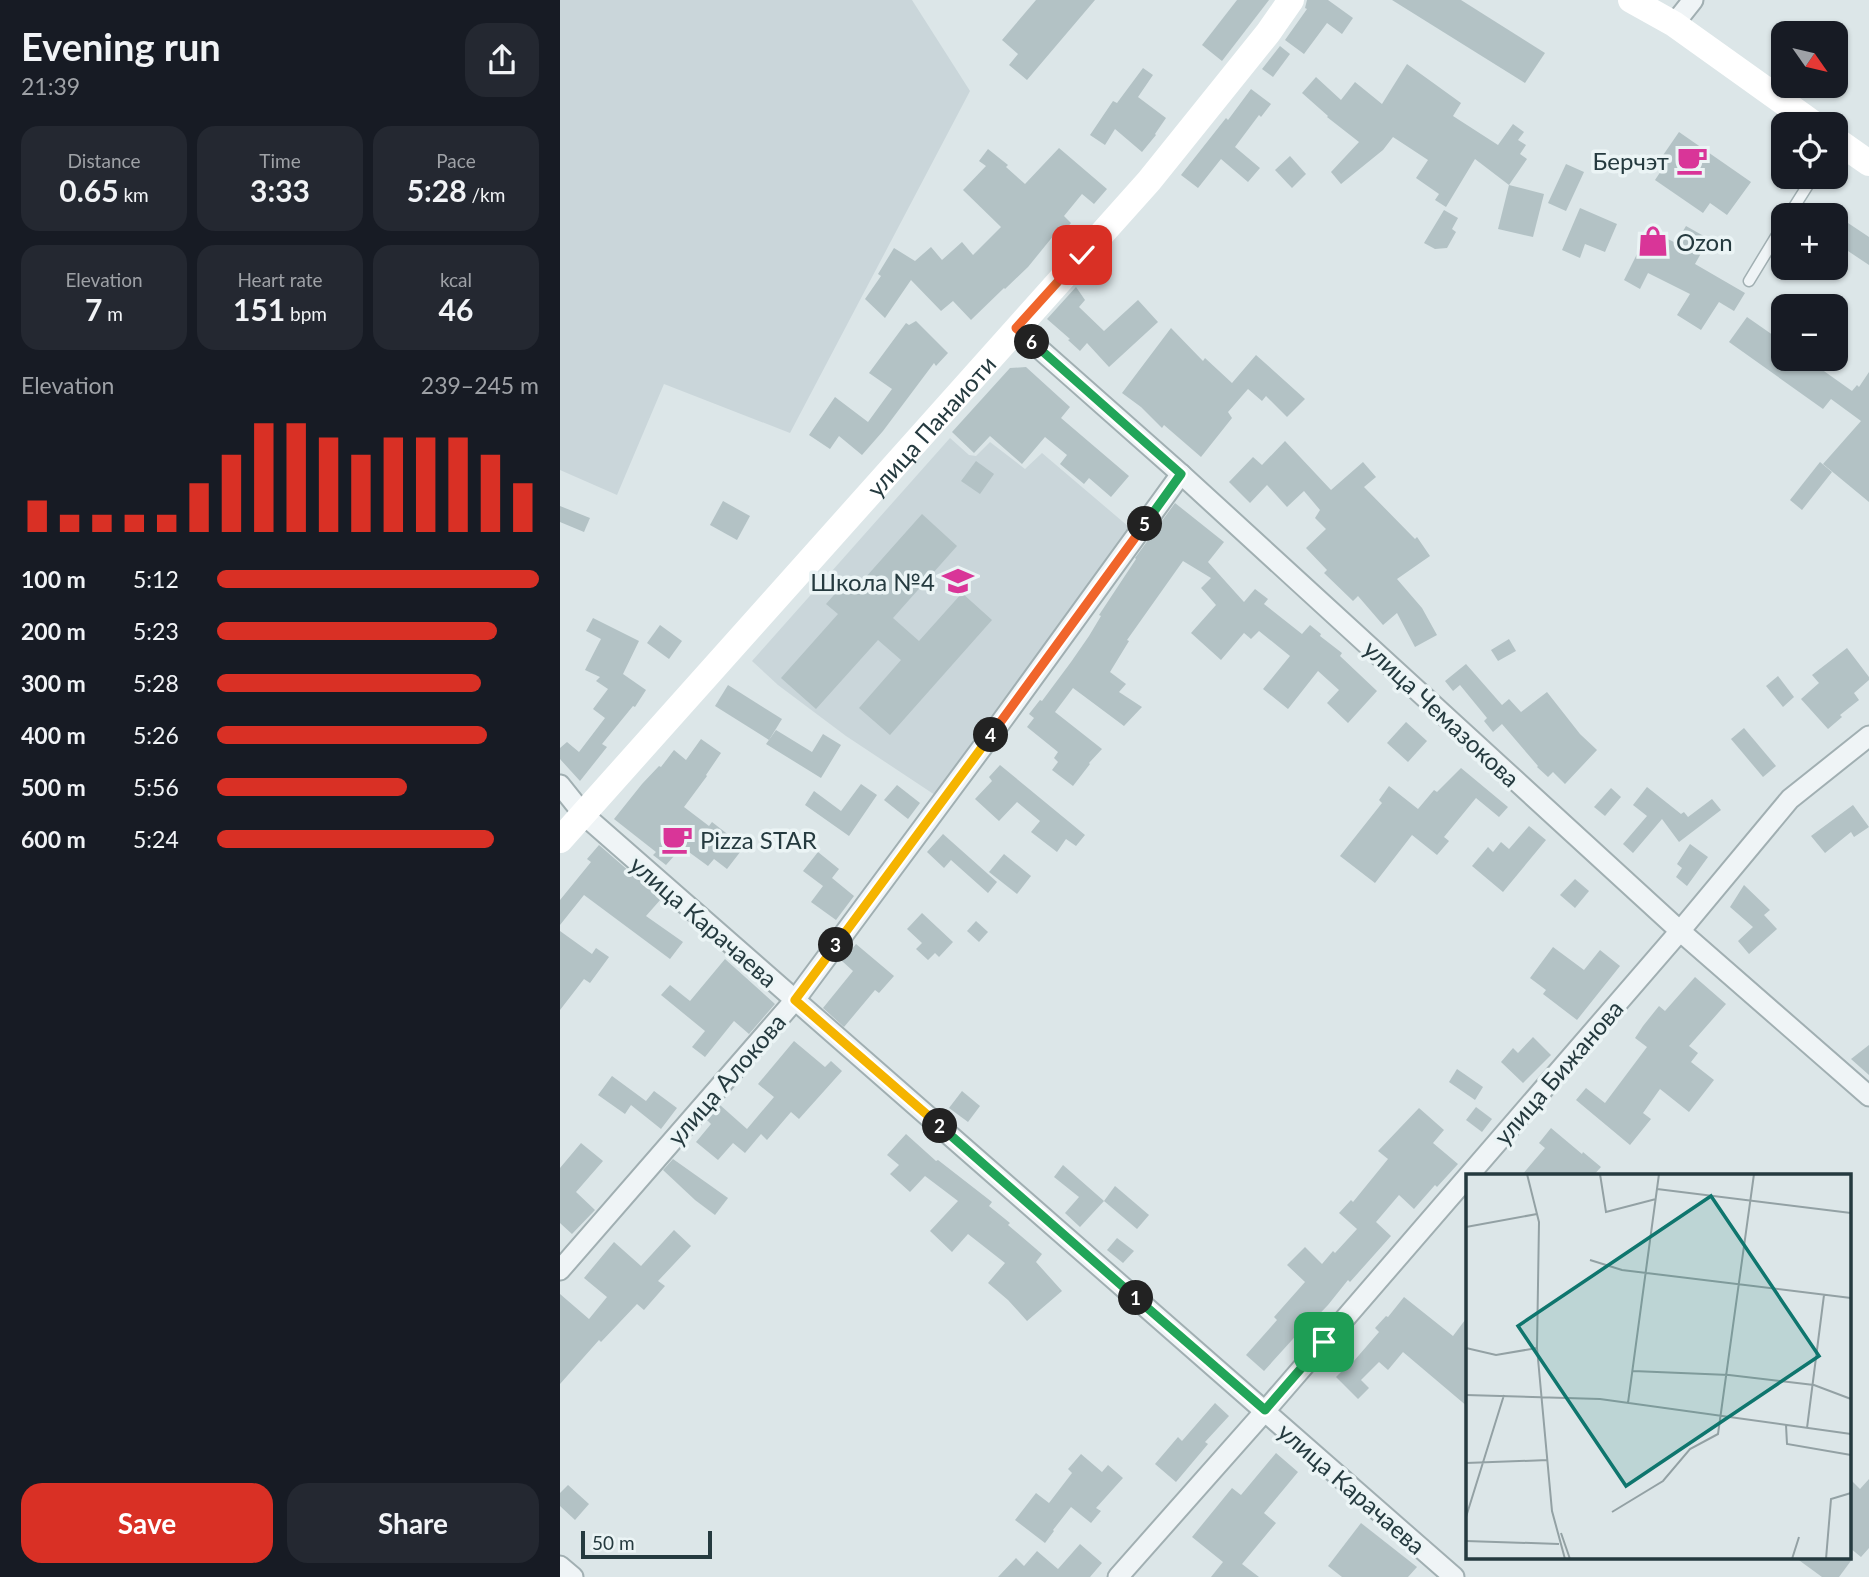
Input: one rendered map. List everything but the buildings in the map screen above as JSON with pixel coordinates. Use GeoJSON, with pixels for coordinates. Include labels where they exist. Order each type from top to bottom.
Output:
{"type":"FeatureCollection","features":[{"type":"Feature","properties":{"kind":"street","name":"улица Панаиоти"},"geometry":{"type":"LineString","coordinates":[[560,841],[1149,181],[1268,33],[1291,0]]}},
{"type":"Feature","properties":{"kind":"street"},"geometry":{"type":"LineString","coordinates":[[1631,0],[1674,24],[1797,112]]}},
{"type":"Feature","properties":{"kind":"street"},"geometry":{"type":"LineString","coordinates":[[1674,24],[1693,0]]}},
{"type":"Feature","properties":{"kind":"street"},"geometry":{"type":"LineString","coordinates":[[1848,150],[1869,163]]}},
{"type":"Feature","properties":{"kind":"street","name":"улица Чемазокова"},"geometry":{"type":"LineString","coordinates":[[1016,328],[1181,474],[1680,931],[1869,1096]]}},
{"type":"Feature","properties":{"kind":"street","name":"улица Алокова"},"geometry":{"type":"LineString","coordinates":[[560,1270],[795,1000],[1181,474]]}},
{"type":"Feature","properties":{"kind":"street","name":"улица Бижанова"},"geometry":{"type":"LineString","coordinates":[[1469,1174],[1680,931],[1790,799],[1869,736]]}},
{"type":"Feature","properties":{"kind":"street","name":"улица Карачаева"},"geometry":{"type":"LineString","coordinates":[[560,785],[584,815],[1454,1577]]}},
{"type":"Feature","properties":{"kind":"street","name":"улица Бижанова"},"geometry":{"type":"LineString","coordinates":[[1118,1577],[1466,1178]]}},
{"type":"Feature","properties":{"kind":"street"},"geometry":{"type":"LineString","coordinates":[[560,1566],[573,1577]]}},
{"type":"Feature","properties":{"kind":"lane"},"geometry":{"type":"LineString","coordinates":[[1749,281],[1771,245]]}},
{"type":"Feature","properties":{"kind":"shaded area"},"geometry":{"type":"Polygon","coordinates":[[[560,0],[912,0],[970,91],[790,433],[664,384],[617,495],[560,470],[560,0]]]}},
{"type":"Feature","properties":{"kind":"shaded area","name":"Школа №4"},"geometry":{"type":"Polygon","coordinates":[[[950,438],[969,455],[976,456],[990,442],[1025,469],[1042,453],[1129,527],[1058,635],[935,795],[846,736],[778,685],[752,661],[950,438]]]}},
{"type":"Feature","properties":{"kind":"place","name":"Берчэт"},"geometry":{"type":"Point","coordinates":[1692,160]}},
{"type":"Feature","properties":{"kind":"place","name":"Ozon"},"geometry":{"type":"Point","coordinates":[1653,241]}},
{"type":"Feature","properties":{"kind":"place","name":"Школа №4"},"geometry":{"type":"Point","coordinates":[958,581]}},
{"type":"Feature","properties":{"kind":"place","name":"Pizza STAR"},"geometry":{"type":"Point","coordinates":[677,839]}},
{"type":"Feature","properties":{"kind":"route"},"geometry":{"type":"LineString","coordinates":[[1082,255],[1016,328],[1181,474],[795,1000],[1265,1410],[1324,1342]]}}]}
